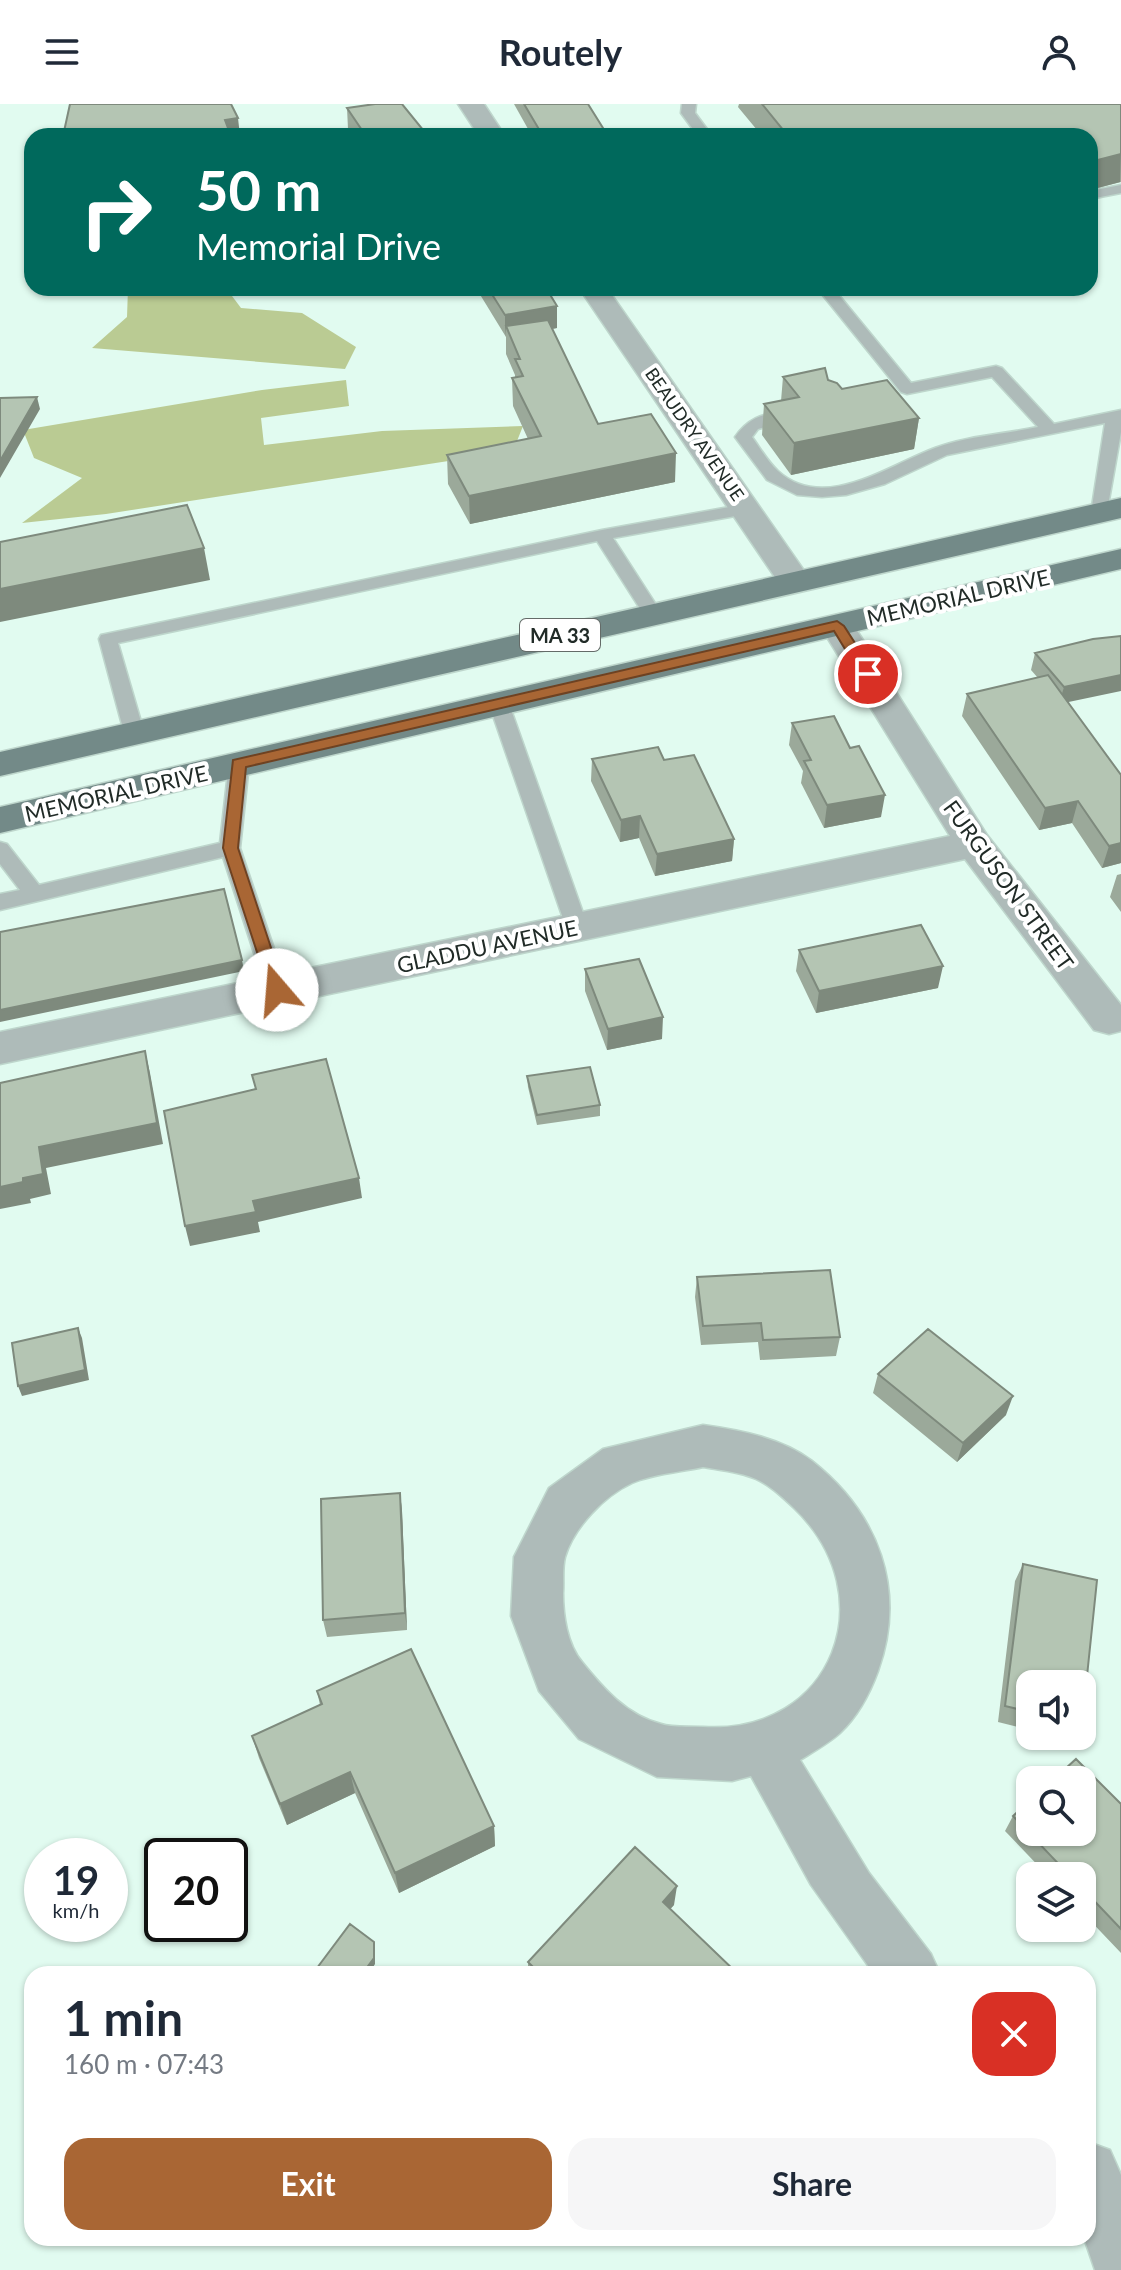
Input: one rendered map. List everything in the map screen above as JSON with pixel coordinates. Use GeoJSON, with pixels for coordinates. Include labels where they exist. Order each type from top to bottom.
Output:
{"type":"FeatureCollection","features":[{"type":"Feature","properties":{"kind":"main road","name":"MA 33"},"geometry":{"type":"LineString","coordinates":[[0,764],[1111,511]]}},
{"type":"Feature","properties":{"kind":"main road","name":"MEMORIAL DRIVE"},"geometry":{"type":"LineString","coordinates":[[0,820],[1121,559]]}},
{"type":"Feature","properties":{"kind":"street"},"geometry":{"type":"LineString","coordinates":[[471,104],[487,128]]}},
{"type":"Feature","properties":{"kind":"street","name":"BEAUDRY AVENUE"},"geometry":{"type":"LineString","coordinates":[[599,296],[795,582]]}},
{"type":"Feature","properties":{"kind":"street","name":"FURGUSON STREET"},"geometry":{"type":"LineString","coordinates":[[837,626],[974,844],[1109,1019]]}},
{"type":"Feature","properties":{"kind":"street","name":"GLADDU AVENUE"},"geometry":{"type":"LineString","coordinates":[[0,1048],[974,844]]}},
{"type":"Feature","properties":{"kind":"street"},"geometry":{"type":"LineString","coordinates":[[703,1446],[764,1460],[792,1475],[816,1494],[837,1517],[853,1544],[864,1573],[868,1603],[866,1633],[857,1663],[842,1690],[821,1714],[795,1733],[765,1747],[732,1755],[697,1756],[663,1751],[631,1739],[601,1721],[576,1700],[556,1673],[543,1644],[535,1614],[534,1583],[540,1554],[551,1527],[568,1502],[589,1482],[614,1465],[672,1447],[703,1446]]}},
{"type":"Feature","properties":{"kind":"street"},"geometry":{"type":"LineString","coordinates":[[765,1747],[824,1857],[904,1966]]}},
{"type":"Feature","properties":{"kind":"street"},"geometry":{"type":"LineString","coordinates":[[1096,2189],[1121,2257]]}},
{"type":"Feature","properties":{"kind":"lane"},"geometry":{"type":"LineString","coordinates":[[689,104],[688,113],[699,128]]}},
{"type":"Feature","properties":{"kind":"lane"},"geometry":{"type":"LineString","coordinates":[[1098,193],[1121,189]]}},
{"type":"Feature","properties":{"kind":"lane"},"geometry":{"type":"LineString","coordinates":[[831,296],[900,391],[996,371],[1050,430]]}},
{"type":"Feature","properties":{"kind":"lane"},"geometry":{"type":"LineString","coordinates":[[777,418],[752,425],[743,437],[746,444],[773,476],[803,491],[822,492],[846,490],[879,480],[942,451],[1119,417],[1111,511]]}},
{"type":"Feature","properties":{"kind":"lane"},"geometry":{"type":"LineString","coordinates":[[134,732],[108,639],[602,535],[746,509]]}},
{"type":"Feature","properties":{"kind":"lane"},"geometry":{"type":"LineString","coordinates":[[602,535],[653,614]]}},
{"type":"Feature","properties":{"kind":"lane"},"geometry":{"type":"LineString","coordinates":[[499,704],[577,927]]}},
{"type":"Feature","properties":{"kind":"lane"},"geometry":{"type":"LineString","coordinates":[[239,764],[230,848],[277,990]]}},
{"type":"Feature","properties":{"kind":"lane"},"geometry":{"type":"LineString","coordinates":[[0,902],[230,848]]}},
{"type":"Feature","properties":{"kind":"lane"},"geometry":{"type":"LineString","coordinates":[[0,849],[35,895]]}},
{"type":"Feature","properties":{"kind":"green space"},"geometry":{"type":"Polygon","coordinates":[[[128,296],[232,296],[241,308],[302,313],[356,347],[345,369],[92,348],[127,317],[128,296]]]}},
{"type":"Feature","properties":{"kind":"green space"},"geometry":{"type":"Polygon","coordinates":[[[346,380],[349,406],[261,418],[264,445],[382,431],[523,426],[513,451],[106,514],[22,523],[82,478],[34,458],[23,430],[262,390],[346,380]]]}},
{"type":"Feature","properties":{"kind":"building"},"geometry":{"type":"Polygon","coordinates":[[[70,104],[231,104],[238,118],[225,120],[228,128],[65,128],[70,104]]]}},
{"type":"Feature","properties":{"kind":"building"},"geometry":{"type":"Polygon","coordinates":[[[402,104],[422,128],[361,128],[347,108],[402,104]]]}},
{"type":"Feature","properties":{"kind":"building"},"geometry":{"type":"Polygon","coordinates":[[[524,104],[588,104],[603,128],[538,128],[524,104]]]}},
{"type":"Feature","properties":{"kind":"building"},"geometry":{"type":"Polygon","coordinates":[[[762,104],[1121,104],[1121,154],[1098,160],[1098,128],[782,128],[762,104]]]}},
{"type":"Feature","properties":{"kind":"building"},"geometry":{"type":"Polygon","coordinates":[[[493,296],[551,296],[557,306],[505,315],[493,296]]]}},
{"type":"Feature","properties":{"kind":"building"},"geometry":{"type":"Polygon","coordinates":[[[548,320],[598,424],[651,414],[676,453],[469,496],[447,455],[541,436],[512,378],[523,376],[515,359],[520,359],[506,326],[548,320]]]}},
{"type":"Feature","properties":{"kind":"building"},"geometry":{"type":"Polygon","coordinates":[[[825,368],[828,380],[842,389],[887,380],[919,418],[794,443],[764,404],[799,397],[783,377],[825,368]]]}},
{"type":"Feature","properties":{"kind":"building"},"geometry":{"type":"Polygon","coordinates":[[[37,397],[0,461],[0,398],[37,397]]]}},
{"type":"Feature","properties":{"kind":"building"},"geometry":{"type":"Polygon","coordinates":[[[187,505],[204,548],[0,589],[0,542],[187,505]]]}},
{"type":"Feature","properties":{"kind":"building"},"geometry":{"type":"Polygon","coordinates":[[[1121,636],[1121,675],[1064,687],[1035,653],[1093,639],[1121,636]]]}},
{"type":"Feature","properties":{"kind":"building"},"geometry":{"type":"Polygon","coordinates":[[[1048,675],[1121,775],[1121,843],[1109,846],[1078,801],[1045,808],[967,694],[1048,675]]]}},
{"type":"Feature","properties":{"kind":"building"},"geometry":{"type":"Polygon","coordinates":[[[834,716],[850,748],[859,746],[885,795],[827,805],[804,761],[811,760],[792,723],[834,716]]]}},
{"type":"Feature","properties":{"kind":"building"},"geometry":{"type":"Polygon","coordinates":[[[658,747],[664,760],[694,755],[734,839],[657,854],[640,816],[621,820],[592,759],[658,747]]]}},
{"type":"Feature","properties":{"kind":"building"},"geometry":{"type":"Polygon","coordinates":[[[224,889],[242,960],[0,1010],[0,932],[224,889]]]}},
{"type":"Feature","properties":{"kind":"building"},"geometry":{"type":"Polygon","coordinates":[[[921,925],[943,966],[819,991],[799,950],[921,925]]]}},
{"type":"Feature","properties":{"kind":"building"},"geometry":{"type":"Polygon","coordinates":[[[639,959],[663,1017],[608,1029],[585,969],[639,959]]]}},
{"type":"Feature","properties":{"kind":"building"},"geometry":{"type":"Polygon","coordinates":[[[145,1051],[157,1123],[39,1147],[43,1174],[0,1187],[0,1083],[145,1051]]]}},
{"type":"Feature","properties":{"kind":"building"},"geometry":{"type":"Polygon","coordinates":[[[326,1059],[359,1178],[253,1201],[256,1212],[185,1226],[164,1111],[256,1089],[252,1075],[326,1059]]]}},
{"type":"Feature","properties":{"kind":"building"},"geometry":{"type":"Polygon","coordinates":[[[590,1067],[600,1105],[537,1115],[527,1076],[590,1067]]]}},
{"type":"Feature","properties":{"kind":"building"},"geometry":{"type":"Polygon","coordinates":[[[830,1270],[840,1337],[763,1340],[761,1323],[703,1326],[697,1277],[830,1270]]]}},
{"type":"Feature","properties":{"kind":"building"},"geometry":{"type":"Polygon","coordinates":[[[78,1328],[85,1370],[18,1386],[12,1343],[78,1328]]]}},
{"type":"Feature","properties":{"kind":"building"},"geometry":{"type":"Polygon","coordinates":[[[928,1329],[1013,1396],[963,1443],[878,1374],[928,1329]]]}},
{"type":"Feature","properties":{"kind":"building"},"geometry":{"type":"Polygon","coordinates":[[[400,1493],[405,1613],[323,1620],[321,1499],[400,1493]]]}},
{"type":"Feature","properties":{"kind":"building"},"geometry":{"type":"Polygon","coordinates":[[[1023,1564],[1097,1580],[1088,1670],[1016,1670],[1016,1709],[1005,1706],[1023,1564]]]}},
{"type":"Feature","properties":{"kind":"building"},"geometry":{"type":"Polygon","coordinates":[[[411,1649],[494,1826],[395,1873],[350,1772],[280,1804],[252,1736],[322,1704],[317,1691],[411,1649]]]}},
{"type":"Feature","properties":{"kind":"building"},"geometry":{"type":"Polygon","coordinates":[[[1076,1759],[1083,1766],[1068,1766],[1076,1759]]]}},
{"type":"Feature","properties":{"kind":"building"},"geometry":{"type":"Polygon","coordinates":[[[1096,1779],[1121,1804],[1121,1929],[1096,1903],[1096,1862],[1057,1862],[1042,1846],[1096,1846],[1096,1779]]]}},
{"type":"Feature","properties":{"kind":"building"},"geometry":{"type":"Polygon","coordinates":[[[635,1847],[677,1886],[663,1902],[730,1966],[532,1966],[528,1962],[635,1847]]]}},
{"type":"Feature","properties":{"kind":"building"},"geometry":{"type":"Polygon","coordinates":[[[350,1924],[374,1942],[374,1958],[368,1966],[318,1966],[350,1924]]]}},
{"type":"Feature","properties":{"kind":"route"},"geometry":{"type":"LineString","coordinates":[[277,990],[230,848],[239,764],[837,626],[868,674]]}}]}
